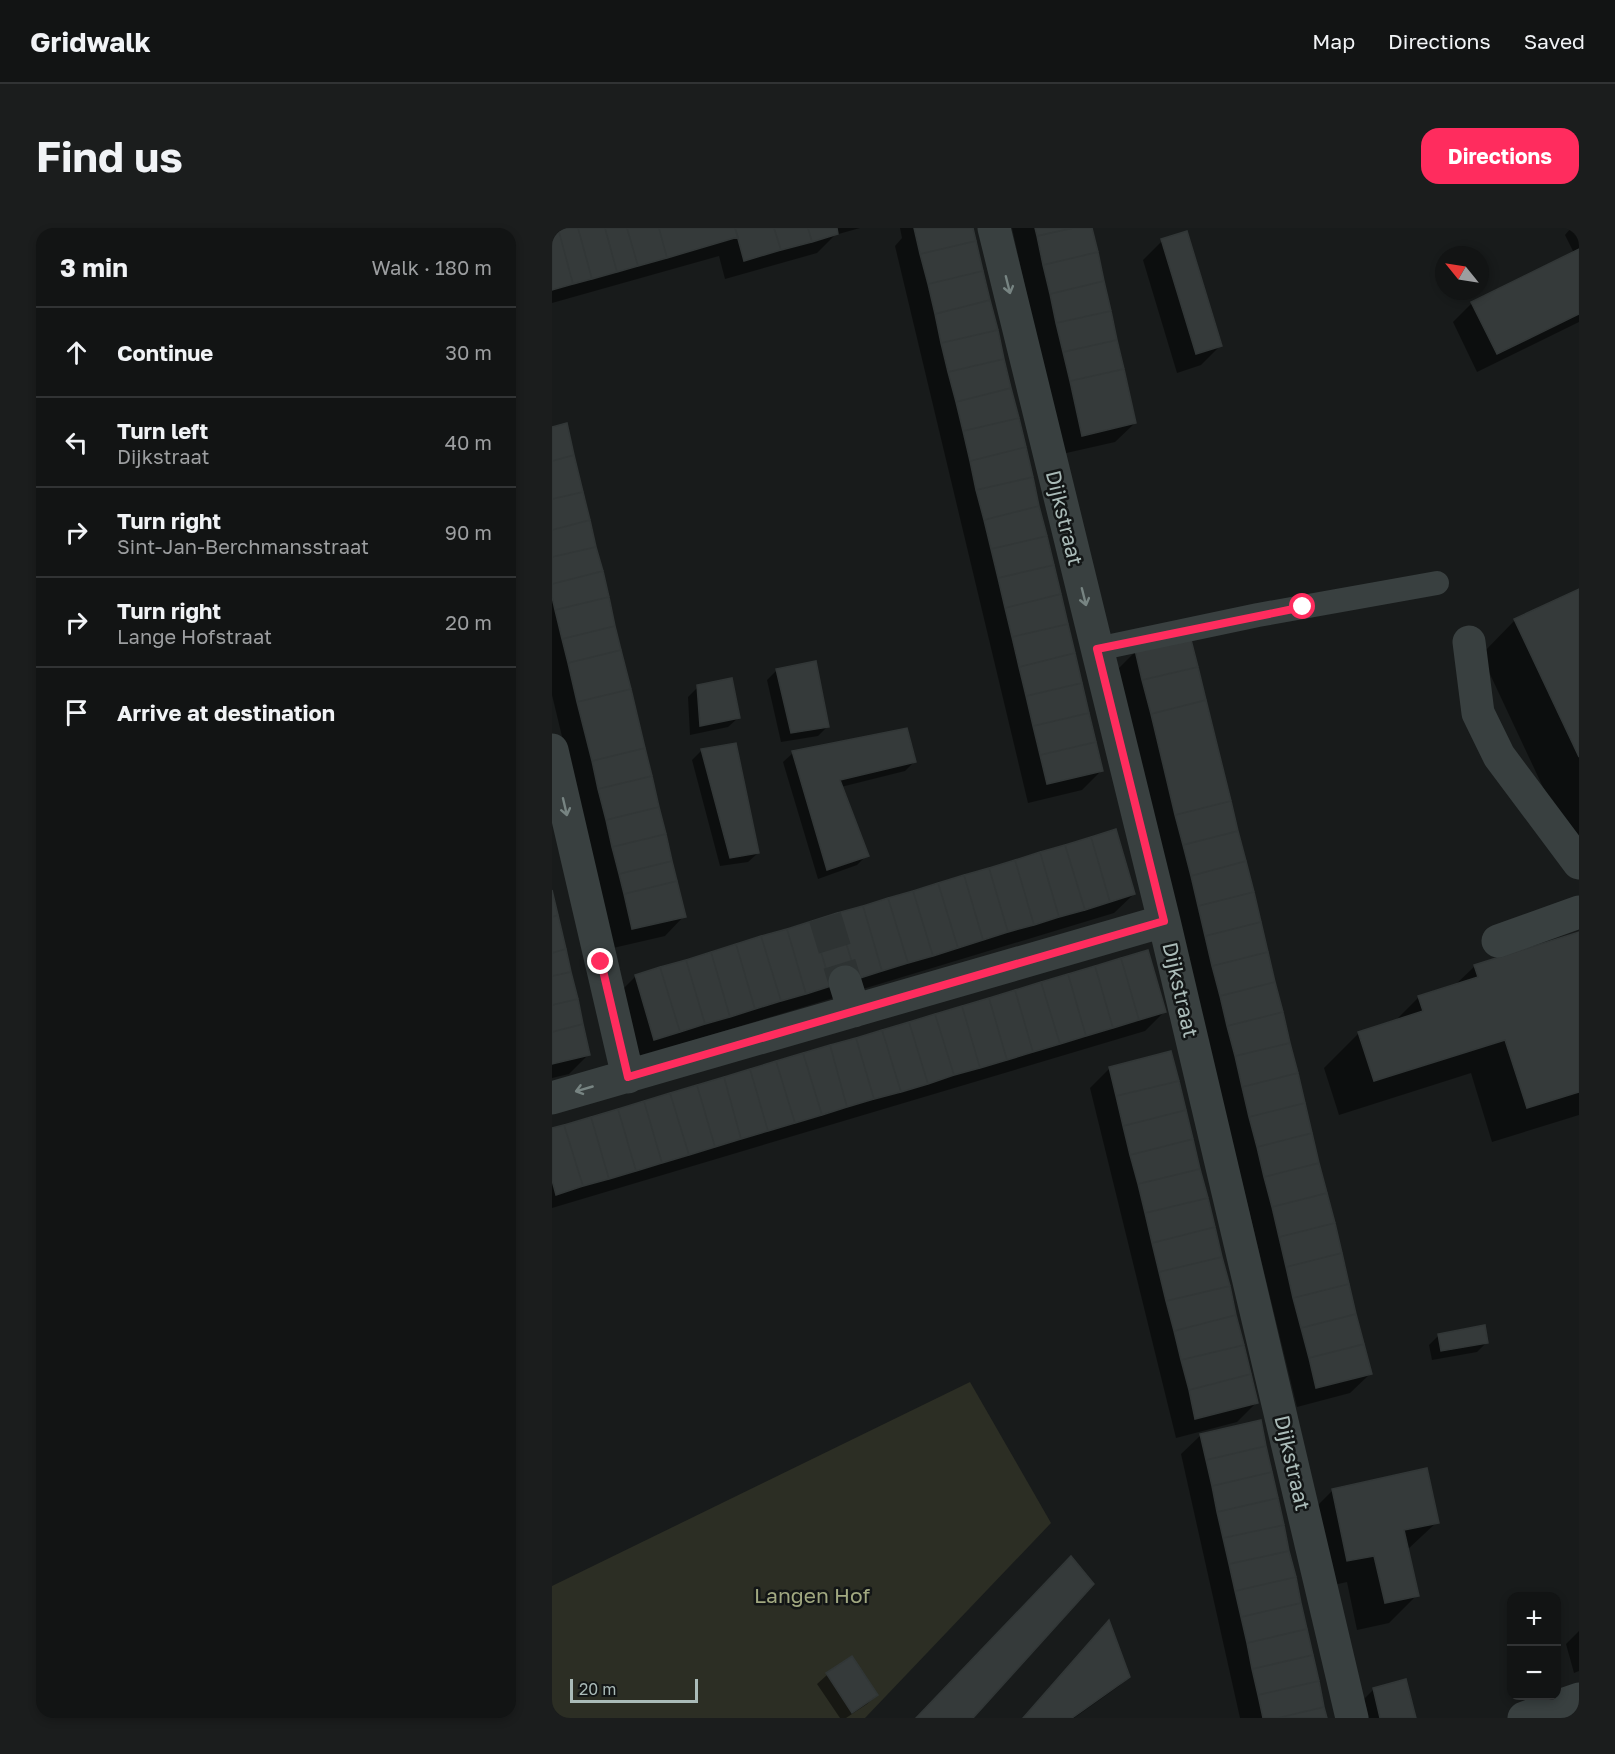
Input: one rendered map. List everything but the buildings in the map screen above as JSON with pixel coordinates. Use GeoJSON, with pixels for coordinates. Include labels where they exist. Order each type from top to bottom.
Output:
{"type":"FeatureCollection","features":[{"type":"Feature","properties":{"kind":"street","name":"Dijkstraat"},"geometry":{"type":"LineString","coordinates":[[994,228],[1164,921],[1352,1718]]}},
{"type":"Feature","properties":{"kind":"street"},"geometry":{"type":"LineString","coordinates":[[1469,642],[1478,712],[1495,748],[1579,863]]}},
{"type":"Feature","properties":{"kind":"street"},"geometry":{"type":"LineString","coordinates":[[552,750],[628,1077]]}},
{"type":"Feature","properties":{"kind":"street"},"geometry":{"type":"LineString","coordinates":[[1498,941],[1579,912]]}},
{"type":"Feature","properties":{"kind":"street"},"geometry":{"type":"LineString","coordinates":[[552,1098],[628,1077],[849,997],[1164,921]]}},
{"type":"Feature","properties":{"kind":"street"},"geometry":{"type":"LineString","coordinates":[[1524,1718],[1579,1700]]}},
{"type":"Feature","properties":{"kind":"lane"},"geometry":{"type":"LineString","coordinates":[[1097,649],[1258,615],[1437,583]]}},
{"type":"Feature","properties":{"kind":"green space","name":"Langen Hof"},"geometry":{"type":"Polygon","coordinates":[[[970,1382],[1051,1523],[865,1718],[552,1718],[552,1586],[970,1382]]]}},
{"type":"Feature","properties":{"kind":"tunnel"},"geometry":{"type":"LineString","coordinates":[[825,917],[845,982]]}},
{"type":"Feature","properties":{"kind":"route"},"geometry":{"type":"LineString","coordinates":[[601,962],[628,1077],[1164,921],[1097,649],[1303,607]]}}]}
